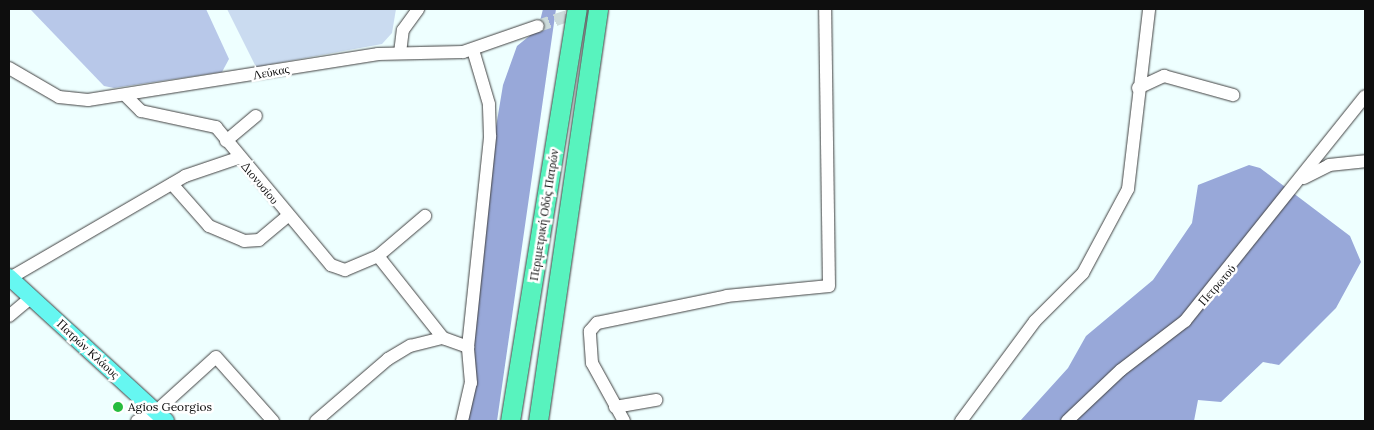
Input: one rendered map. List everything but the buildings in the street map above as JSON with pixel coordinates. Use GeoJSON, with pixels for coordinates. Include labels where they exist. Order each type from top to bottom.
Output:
{"type":"FeatureCollection","features":[{"type":"Feature","properties":{"kind":"highway","name":"Περιμετρική Οδός Πατρών"},"geometry":{"type":"LineString","coordinates":[[510,421],[577,9]]}},
{"type":"Feature","properties":{"kind":"highway","name":"Περιμετρική Οδός Πατρών"},"geometry":{"type":"LineString","coordinates":[[538,421],[598,9]]}},
{"type":"Feature","properties":{"kind":"main road","name":"Πατρών Κλάους"},"geometry":{"type":"LineString","coordinates":[[10,277],[161,416]]}},
{"type":"Feature","properties":{"kind":"street"},"geometry":{"type":"LineString","coordinates":[[400,53],[403,30],[418,9]]}},
{"type":"Feature","properties":{"kind":"street"},"geometry":{"type":"LineString","coordinates":[[624,421],[592,363],[590,331],[597,323],[727,296],[829,286],[826,9]]}},
{"type":"Feature","properties":{"kind":"street"},"geometry":{"type":"LineString","coordinates":[[961,421],[1035,321],[1083,273],[1128,189],[1138,88],[1149,9]]}},
{"type":"Feature","properties":{"kind":"street","name":"Λεύκας"},"geometry":{"type":"LineString","coordinates":[[9,68],[67,99],[125,95],[400,53],[473,50],[538,26]]}},
{"type":"Feature","properties":{"kind":"street"},"geometry":{"type":"LineString","coordinates":[[462,421],[471,383],[468,347],[490,136],[489,104],[473,50]]}},
{"type":"Feature","properties":{"kind":"street"},"geometry":{"type":"LineString","coordinates":[[1138,88],[1164,76],[1233,95]]}},
{"type":"Feature","properties":{"kind":"street"},"geometry":{"type":"LineString","coordinates":[[125,95],[141,111],[210,124],[226,141],[238,158]]}},
{"type":"Feature","properties":{"kind":"street"},"geometry":{"type":"LineString","coordinates":[[1300,181],[1365,96]]}},
{"type":"Feature","properties":{"kind":"street"},"geometry":{"type":"LineString","coordinates":[[226,141],[256,116]]}},
{"type":"Feature","properties":{"kind":"street","name":"Διονυσίου"},"geometry":{"type":"LineString","coordinates":[[10,277],[172,184],[238,158],[338,270],[378,256]]}},
{"type":"Feature","properties":{"kind":"street","name":"Πετρωτού"},"geometry":{"type":"LineString","coordinates":[[1067,421],[1121,370],[1185,321],[1300,181],[1329,165],[1365,161]]}},
{"type":"Feature","properties":{"kind":"street"},"geometry":{"type":"LineString","coordinates":[[172,184],[209,226],[244,241],[258,240],[288,216]]}},
{"type":"Feature","properties":{"kind":"street"},"geometry":{"type":"LineString","coordinates":[[425,216],[378,256],[443,338],[468,347]]}},
{"type":"Feature","properties":{"kind":"street"},"geometry":{"type":"LineString","coordinates":[[9,316],[32,297]]}},
{"type":"Feature","properties":{"kind":"street"},"geometry":{"type":"LineString","coordinates":[[316,421],[388,359],[415,344],[443,338]]}},
{"type":"Feature","properties":{"kind":"street"},"geometry":{"type":"LineString","coordinates":[[137,421],[161,416],[216,358],[274,421]]}},
{"type":"Feature","properties":{"kind":"street"},"geometry":{"type":"LineString","coordinates":[[615,407],[656,400]]}},
{"type":"Feature","properties":{"kind":"shaded area"},"geometry":{"type":"Polygon","coordinates":[[[206,9],[229,59],[222,72],[114,88],[104,86],[31,10],[206,9]]]}},
{"type":"Feature","properties":{"kind":"shaded area"},"geometry":{"type":"Polygon","coordinates":[[[227,9],[396,9],[392,33],[382,44],[256,67],[227,9]]]}},
{"type":"Feature","properties":{"kind":"shaded area"},"geometry":{"type":"Polygon","coordinates":[[[543,9],[556,9],[497,421],[467,421],[491,157],[503,85],[517,46],[538,29],[543,9]]]}},
{"type":"Feature","properties":{"kind":"shaded area"},"geometry":{"type":"Polygon","coordinates":[[[1249,165],[1260,168],[1350,236],[1361,262],[1336,308],[1279,365],[1263,362],[1221,402],[1198,400],[1194,421],[1020,421],[1068,368],[1086,336],[1153,280],[1192,223],[1198,185],[1249,165]]]}},
{"type":"Feature","properties":{"kind":"tunnel"},"geometry":{"type":"LineString","coordinates":[[538,26],[588,9]]}},
{"type":"Feature","properties":{"kind":"place","name":"Agios Georgios"},"geometry":{"type":"Point","coordinates":[118,407]}}]}
